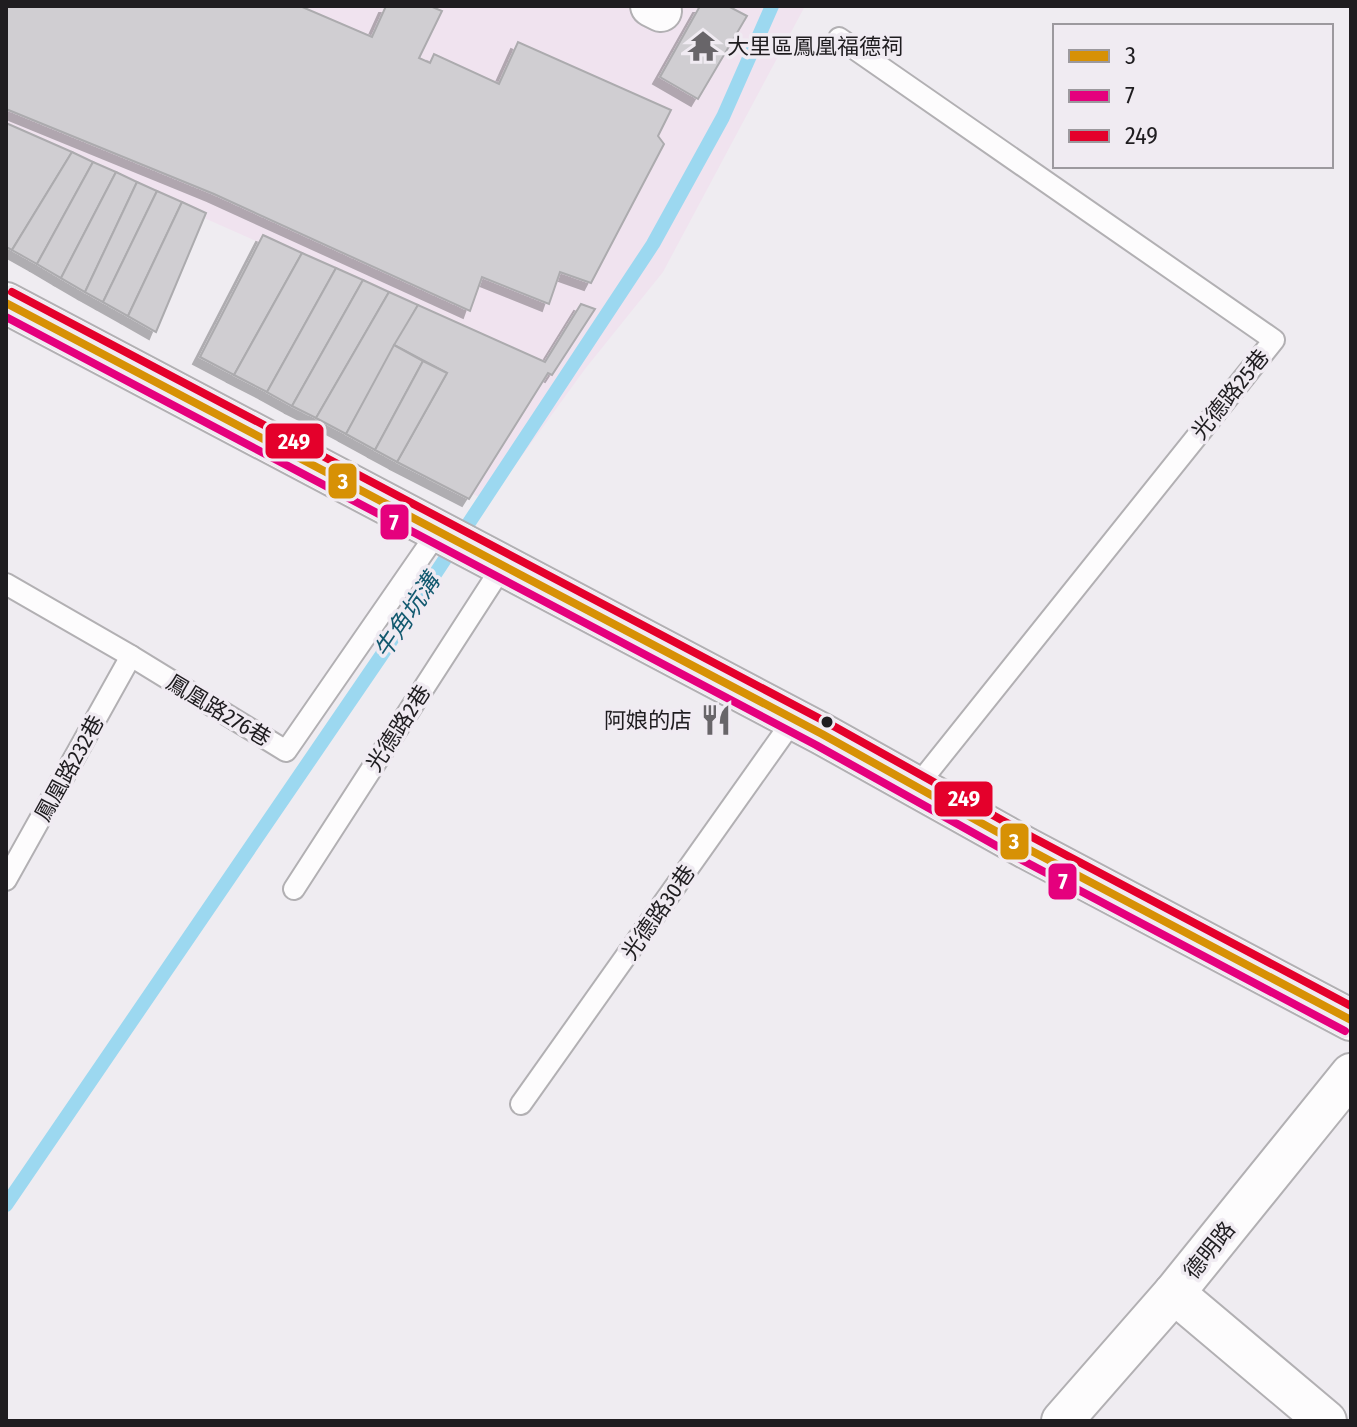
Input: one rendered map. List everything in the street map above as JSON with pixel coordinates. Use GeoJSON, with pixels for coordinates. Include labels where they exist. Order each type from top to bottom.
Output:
{"type":"FeatureCollection","features":[{"type":"Feature","properties":{"kind":"street"},"geometry":{"type":"LineString","coordinates":[[6,303],[794,719],[1026,848],[1351,1020]]}},
{"type":"Feature","properties":{"kind":"street","name":"德明路"},"geometry":{"type":"LineString","coordinates":[[1062,1421],[1174,1293],[1351,1074]]}},
{"type":"Feature","properties":{"kind":"street"},"geometry":{"type":"LineString","coordinates":[[1174,1293],[1326,1421]]}},
{"type":"Feature","properties":{"kind":"lane","name":"光德路25巷"},"geometry":{"type":"LineString","coordinates":[[839,38],[1274,340],[917,786]]}},
{"type":"Feature","properties":{"kind":"lane","name":"鳳凰路276巷"},"geometry":{"type":"LineString","coordinates":[[6,584],[286,751],[437,533]]}},
{"type":"Feature","properties":{"kind":"lane","name":"光德路2巷"},"geometry":{"type":"LineString","coordinates":[[294,889],[502,567]]}},
{"type":"Feature","properties":{"kind":"lane","name":"鳳凰路232巷"},"geometry":{"type":"LineString","coordinates":[[6,880],[131,656]]}},
{"type":"Feature","properties":{"kind":"lane","name":"光德路30巷"},"geometry":{"type":"LineString","coordinates":[[521,1104],[794,719]]}},
{"type":"Feature","properties":{"kind":"shaded area"},"geometry":{"type":"Polygon","coordinates":[[[6,6],[805,6],[663,272],[585,369],[489,501],[470,493],[547,370],[6,130],[6,6]]]}},
{"type":"Feature","properties":{"kind":"building"},"geometry":{"type":"Polygon","coordinates":[[[6,6],[300,6],[372,37],[386,6],[430,6],[442,11],[419,58],[430,63],[434,54],[499,84],[518,42],[671,110],[658,136],[664,144],[591,283],[560,272],[549,304],[482,277],[470,311],[214,194],[6,109],[6,6]]]}},
{"type":"Feature","properties":{"kind":"building","name":"大里區鳳凰福德祠"},"geometry":{"type":"Polygon","coordinates":[[[700,6],[728,6],[747,16],[698,99],[660,77],[700,6]]]}},
{"type":"Feature","properties":{"kind":"building"},"geometry":{"type":"Polygon","coordinates":[[[6,123],[72,152],[12,250],[6,247],[6,123]]]}},
{"type":"Feature","properties":{"kind":"building"},"geometry":{"type":"Polygon","coordinates":[[[72,152],[93,162],[37,264],[12,250],[72,152]]]}},
{"type":"Feature","properties":{"kind":"building"},"geometry":{"type":"Polygon","coordinates":[[[93,162],[116,172],[61,278],[37,264],[93,162]]]}},
{"type":"Feature","properties":{"kind":"building"},"geometry":{"type":"Polygon","coordinates":[[[116,172],[137,182],[85,292],[61,278],[116,172]]]}},
{"type":"Feature","properties":{"kind":"building"},"geometry":{"type":"Polygon","coordinates":[[[137,182],[157,191],[103,302],[85,292],[137,182]]]}},
{"type":"Feature","properties":{"kind":"building"},"geometry":{"type":"Polygon","coordinates":[[[157,191],[182,202],[128,316],[103,302],[157,191]]]}},
{"type":"Feature","properties":{"kind":"building"},"geometry":{"type":"Polygon","coordinates":[[[182,202],[206,213],[156,332],[128,316],[182,202]]]}},
{"type":"Feature","properties":{"kind":"building"},"geometry":{"type":"Polygon","coordinates":[[[263,235],[302,253],[234,375],[200,357],[263,235]]]}},
{"type":"Feature","properties":{"kind":"building"},"geometry":{"type":"Polygon","coordinates":[[[302,253],[336,268],[267,392],[234,375],[302,253]]]}},
{"type":"Feature","properties":{"kind":"building"},"geometry":{"type":"Polygon","coordinates":[[[336,268],[363,280],[292,406],[267,392],[336,268]]]}},
{"type":"Feature","properties":{"kind":"building"},"geometry":{"type":"Polygon","coordinates":[[[363,280],[389,292],[316,418],[292,406],[363,280]]]}},
{"type":"Feature","properties":{"kind":"building"},"geometry":{"type":"Polygon","coordinates":[[[389,292],[418,305],[346,434],[316,418],[389,292]]]}},
{"type":"Feature","properties":{"kind":"building"},"geometry":{"type":"Polygon","coordinates":[[[581,304],[595,309],[552,375],[548,373],[469,499],[397,462],[447,373],[394,345],[418,305],[545,362],[581,304]]]}},
{"type":"Feature","properties":{"kind":"building"},"geometry":{"type":"Polygon","coordinates":[[[394,345],[423,361],[375,450],[346,434],[394,345]]]}},
{"type":"Feature","properties":{"kind":"building"},"geometry":{"type":"Polygon","coordinates":[[[423,361],[447,373],[397,462],[375,450],[423,361]]]}},
{"type":"Feature","properties":{"kind":"waterway","name":"牛角坑溝"},"geometry":{"type":"LineString","coordinates":[[6,1205],[381,656],[653,244],[723,117],[772,6]]}},
{"type":"Feature","properties":{"kind":"transit line","name":"249"},"geometry":{"type":"LineString","coordinates":[[12,292],[828,723],[1032,837],[1351,1006]]}},
{"type":"Feature","properties":{"kind":"transit line","name":"3"},"geometry":{"type":"LineString","coordinates":[[6,303],[822,734],[1026,848],[1351,1020]]}},
{"type":"Feature","properties":{"kind":"transit line","name":"7"},"geometry":{"type":"LineString","coordinates":[[6,317],[816,745],[1020,859],[1345,1031]]}},
{"type":"Feature","properties":{"kind":"place","name":"大里區鳳凰福德祠"},"geometry":{"type":"Point","coordinates":[703,46]}},
{"type":"Feature","properties":{"kind":"place","name":"阿娘的店"},"geometry":{"type":"Point","coordinates":[716,720]}}]}
